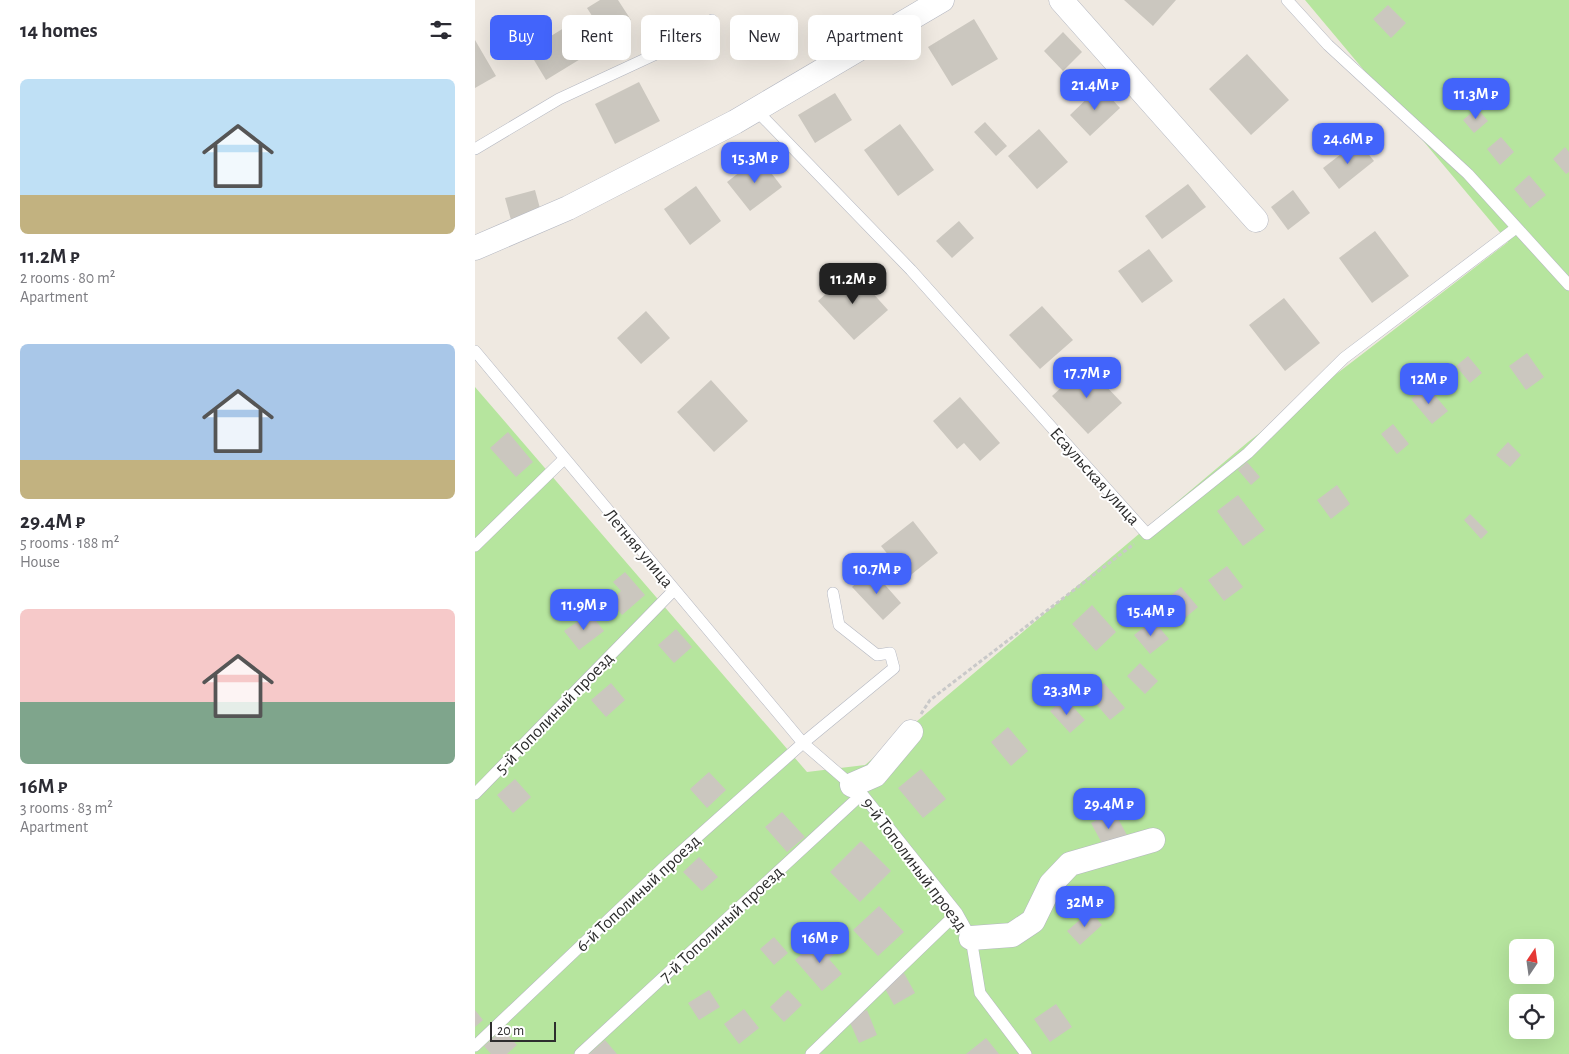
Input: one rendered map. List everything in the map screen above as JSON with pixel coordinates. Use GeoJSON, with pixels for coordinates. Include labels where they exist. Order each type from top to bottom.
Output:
{"type":"FeatureCollection","features":[{"type":"Feature","properties":{"kind":"street"},"geometry":{"type":"LineString","coordinates":[[475,248],[568,208],[756,110],[942,0]]}},
{"type":"Feature","properties":{"kind":"street"},"geometry":{"type":"LineString","coordinates":[[1061,0],[1256,220]]}},
{"type":"Feature","properties":{"kind":"street"},"geometry":{"type":"LineString","coordinates":[[857,789],[875,775],[911,732]]}},
{"type":"Feature","properties":{"kind":"street"},"geometry":{"type":"LineString","coordinates":[[971,938],[1012,935],[1033,922],[1051,884],[1070,864],[1153,840]]}},
{"type":"Feature","properties":{"kind":"lane"},"geometry":{"type":"LineString","coordinates":[[1287,0],[1328,45],[1468,174],[1569,285]]}},
{"type":"Feature","properties":{"kind":"lane"},"geometry":{"type":"LineString","coordinates":[[475,149],[559,99],[643,60]]}},
{"type":"Feature","properties":{"kind":"lane","name":"Есаульская улица"},"geometry":{"type":"LineString","coordinates":[[756,110],[911,270],[1147,534]]}},
{"type":"Feature","properties":{"kind":"lane"},"geometry":{"type":"LineString","coordinates":[[1147,534],[1248,453],[1344,358],[1516,228]]}},
{"type":"Feature","properties":{"kind":"lane","name":"Летняя улица"},"geometry":{"type":"LineString","coordinates":[[475,351],[803,743]]}},
{"type":"Feature","properties":{"kind":"lane"},"geometry":{"type":"LineString","coordinates":[[475,546],[564,458]]}},
{"type":"Feature","properties":{"kind":"lane","name":"5-й Тополиный проезд"},"geometry":{"type":"LineString","coordinates":[[475,794],[674,590]]}},
{"type":"Feature","properties":{"kind":"lane","name":"6-й Тополиный проезд"},"geometry":{"type":"LineString","coordinates":[[475,1046],[667,864],[803,743],[894,668],[890,654],[877,655],[839,624],[833,593]]}},
{"type":"Feature","properties":{"kind":"lane","name":"9-й Тополиный проезд"},"geometry":{"type":"LineString","coordinates":[[803,743],[857,789],[957,913],[971,938],[980,992],[1026,1054]]}},
{"type":"Feature","properties":{"kind":"lane","name":"7-й Тополиный проезд"},"geometry":{"type":"LineString","coordinates":[[579,1054],[857,789]]}},
{"type":"Feature","properties":{"kind":"lane"},"geometry":{"type":"LineString","coordinates":[[811,1054],[957,913]]}},
{"type":"Feature","properties":{"kind":"path"},"geometry":{"type":"LineString","coordinates":[[911,732],[930,700],[1147,534]]}},
{"type":"Feature","properties":{"kind":"green space"},"geometry":{"type":"Polygon","coordinates":[[[1305,0],[1569,0],[1569,1054],[475,1054],[475,387],[807,772],[865,765],[1248,442],[1508,242],[1305,0]]]}},
{"type":"Feature","properties":{"kind":"building"},"geometry":{"type":"Polygon","coordinates":[[[600,0],[618,0],[628,15],[592,15],[587,8],[600,0]]]}},
{"type":"Feature","properties":{"kind":"building"},"geometry":{"type":"Polygon","coordinates":[[[1124,0],[1176,0],[1153,26],[1124,0]]]}},
{"type":"Feature","properties":{"kind":"building"},"geometry":{"type":"Polygon","coordinates":[[[1388,5],[1406,23],[1391,38],[1373,19],[1388,5]]]}},
{"type":"Feature","properties":{"kind":"building"},"geometry":{"type":"Polygon","coordinates":[[[974,19],[998,59],[952,86],[928,47],[974,19]]]}},
{"type":"Feature","properties":{"kind":"building"},"geometry":{"type":"Polygon","coordinates":[[[562,29],[562,60],[579,60],[546,80],[534,60],[552,60],[552,35],[562,29]]]}},
{"type":"Feature","properties":{"kind":"building"},"geometry":{"type":"Polygon","coordinates":[[[1063,32],[1082,52],[1063,71],[1044,51],[1063,32]]]}},
{"type":"Feature","properties":{"kind":"building"},"geometry":{"type":"Polygon","coordinates":[[[475,40],[496,76],[475,88],[475,40]]]}},
{"type":"Feature","properties":{"kind":"building"},"geometry":{"type":"Polygon","coordinates":[[[1247,54],[1289,100],[1251,135],[1209,89],[1247,54]]]}},
{"type":"Feature","properties":{"kind":"building"},"geometry":{"type":"Polygon","coordinates":[[[639,82],[660,121],[615,144],[595,104],[639,82]]]}},
{"type":"Feature","properties":{"kind":"building"},"geometry":{"type":"Polygon","coordinates":[[[1100,86],[1120,108],[1090,136],[1070,115],[1100,86]]]}},
{"type":"Feature","properties":{"kind":"building"},"geometry":{"type":"Polygon","coordinates":[[[835,93],[852,120],[815,143],[798,115],[835,93]]]}},
{"type":"Feature","properties":{"kind":"building"},"geometry":{"type":"Polygon","coordinates":[[[1477,108],[1488,121],[1474,133],[1463,120],[1477,108]]]}},
{"type":"Feature","properties":{"kind":"building"},"geometry":{"type":"Polygon","coordinates":[[[985,122],[1007,146],[996,156],[974,132],[985,122]]]}},
{"type":"Feature","properties":{"kind":"building"},"geometry":{"type":"Polygon","coordinates":[[[900,124],[934,170],[898,196],[864,150],[900,124]]]}},
{"type":"Feature","properties":{"kind":"building"},"geometry":{"type":"Polygon","coordinates":[[[1039,129],[1068,162],[1037,189],[1008,156],[1039,129]]]}},
{"type":"Feature","properties":{"kind":"building"},"geometry":{"type":"Polygon","coordinates":[[[1501,137],[1514,152],[1500,165],[1487,149],[1501,137]]]}},
{"type":"Feature","properties":{"kind":"building"},"geometry":{"type":"Polygon","coordinates":[[[1358,141],[1374,161],[1339,189],[1323,168],[1358,141]]]}},
{"type":"Feature","properties":{"kind":"building"},"geometry":{"type":"Polygon","coordinates":[[[1565,147],[1569,152],[1569,172],[1566,174],[1553,159],[1565,147]]]}},
{"type":"Feature","properties":{"kind":"building"},"geometry":{"type":"Polygon","coordinates":[[[759,157],[782,187],[750,211],[727,182],[759,157]]]}},
{"type":"Feature","properties":{"kind":"building"},"geometry":{"type":"Polygon","coordinates":[[[1529,175],[1546,195],[1530,208],[1514,189],[1529,175]]]}},
{"type":"Feature","properties":{"kind":"building"},"geometry":{"type":"Polygon","coordinates":[[[1188,184],[1206,207],[1162,239],[1145,216],[1188,184]]]}},
{"type":"Feature","properties":{"kind":"building"},"geometry":{"type":"Polygon","coordinates":[[[696,186],[721,221],[690,245],[664,209],[696,186]]]}},
{"type":"Feature","properties":{"kind":"building"},"geometry":{"type":"Polygon","coordinates":[[[535,190],[541,212],[511,220],[505,198],[535,190]]]}},
{"type":"Feature","properties":{"kind":"building"},"geometry":{"type":"Polygon","coordinates":[[[1293,190],[1310,213],[1288,230],[1271,207],[1293,190]]]}},
{"type":"Feature","properties":{"kind":"building"},"geometry":{"type":"Polygon","coordinates":[[[959,221],[974,238],[952,258],[936,241],[959,221]]]}},
{"type":"Feature","properties":{"kind":"building"},"geometry":{"type":"Polygon","coordinates":[[[1375,231],[1409,276],[1372,303],[1339,258],[1375,231]]]}},
{"type":"Feature","properties":{"kind":"building"},"geometry":{"type":"Polygon","coordinates":[[[1149,249],[1173,281],[1142,303],[1118,271],[1149,249]]]}},
{"type":"Feature","properties":{"kind":"building"},"geometry":{"type":"Polygon","coordinates":[[[852,270],[888,310],[854,340],[818,301],[852,270]]]}},
{"type":"Feature","properties":{"kind":"building"},"geometry":{"type":"Polygon","coordinates":[[[1284,298],[1320,343],[1285,371],[1249,325],[1284,298]]]}},
{"type":"Feature","properties":{"kind":"building"},"geometry":{"type":"Polygon","coordinates":[[[1042,306],[1073,340],[1040,369],[1009,335],[1042,306]]]}},
{"type":"Feature","properties":{"kind":"building"},"geometry":{"type":"Polygon","coordinates":[[[646,311],[670,338],[641,364],[617,338],[646,311]]]}},
{"type":"Feature","properties":{"kind":"building"},"geometry":{"type":"Polygon","coordinates":[[[1527,353],[1544,377],[1526,390],[1509,366],[1527,353]]]}},
{"type":"Feature","properties":{"kind":"building"},"geometry":{"type":"Polygon","coordinates":[[[1468,356],[1482,373],[1470,383],[1456,366],[1468,356]]]}},
{"type":"Feature","properties":{"kind":"building"},"geometry":{"type":"Polygon","coordinates":[[[1086,365],[1122,403],[1088,434],[1052,396],[1086,365]]]}},
{"type":"Feature","properties":{"kind":"building"},"geometry":{"type":"Polygon","coordinates":[[[711,380],[748,421],[714,452],[677,412],[711,380]]]}},
{"type":"Feature","properties":{"kind":"building"},"geometry":{"type":"Polygon","coordinates":[[[1427,386],[1448,411],[1432,424],[1411,399],[1427,386]]]}},
{"type":"Feature","properties":{"kind":"building"},"geometry":{"type":"Polygon","coordinates":[[[960,397],[1000,443],[980,461],[964,443],[957,449],[933,421],[960,397]]]}},
{"type":"Feature","properties":{"kind":"building"},"geometry":{"type":"Polygon","coordinates":[[[1393,424],[1409,444],[1397,454],[1381,434],[1393,424]]]}},
{"type":"Feature","properties":{"kind":"building"},"geometry":{"type":"Polygon","coordinates":[[[508,432],[533,462],[516,477],[490,448],[508,432]]]}},
{"type":"Feature","properties":{"kind":"building"},"geometry":{"type":"Polygon","coordinates":[[[1508,442],[1521,455],[1510,467],[1496,455],[1508,442]]]}},
{"type":"Feature","properties":{"kind":"building"},"geometry":{"type":"Polygon","coordinates":[[[1247,462],[1260,477],[1251,485],[1238,470],[1247,462]]]}},
{"type":"Feature","properties":{"kind":"building"},"geometry":{"type":"Polygon","coordinates":[[[1337,485],[1350,504],[1331,519],[1317,500],[1337,485]]]}},
{"type":"Feature","properties":{"kind":"building"},"geometry":{"type":"Polygon","coordinates":[[[1238,495],[1265,530],[1243,546],[1217,511],[1238,495]]]}},
{"type":"Feature","properties":{"kind":"building"},"geometry":{"type":"Polygon","coordinates":[[[1470,514],[1488,532],[1481,539],[1464,520],[1470,514]]]}},
{"type":"Feature","properties":{"kind":"building"},"geometry":{"type":"Polygon","coordinates":[[[913,521],[938,553],[907,578],[881,546],[913,521]]]}},
{"type":"Feature","properties":{"kind":"building"},"geometry":{"type":"Polygon","coordinates":[[[1227,566],[1243,587],[1224,601],[1208,580],[1227,566]]]}},
{"type":"Feature","properties":{"kind":"building"},"geometry":{"type":"Polygon","coordinates":[[[871,569],[901,603],[883,620],[852,587],[871,569]]]}},
{"type":"Feature","properties":{"kind":"building"},"geometry":{"type":"Polygon","coordinates":[[[625,572],[645,595],[622,615],[610,601],[621,591],[613,582],[625,572]]]}},
{"type":"Feature","properties":{"kind":"building"},"geometry":{"type":"Polygon","coordinates":[[[1181,587],[1198,607],[1178,624],[1161,604],[1181,587]]]}},
{"type":"Feature","properties":{"kind":"building"},"geometry":{"type":"Polygon","coordinates":[[[1092,605],[1116,632],[1096,651],[1072,624],[1092,605]]]}},
{"type":"Feature","properties":{"kind":"building"},"geometry":{"type":"Polygon","coordinates":[[[590,613],[604,631],[579,650],[564,631],[590,613]]]}},
{"type":"Feature","properties":{"kind":"building"},"geometry":{"type":"Polygon","coordinates":[[[1153,620],[1169,639],[1150,654],[1134,635],[1153,620]]]}},
{"type":"Feature","properties":{"kind":"building"},"geometry":{"type":"Polygon","coordinates":[[[676,629],[692,647],[674,663],[658,645],[676,629]]]}},
{"type":"Feature","properties":{"kind":"building"},"geometry":{"type":"Polygon","coordinates":[[[1140,663],[1158,681],[1145,694],[1127,676],[1140,663]]]}},
{"type":"Feature","properties":{"kind":"building"},"geometry":{"type":"Polygon","coordinates":[[[611,683],[625,700],[606,717],[591,700],[611,683]]]}},
{"type":"Feature","properties":{"kind":"building"},"geometry":{"type":"Polygon","coordinates":[[[1104,683],[1125,708],[1110,720],[1089,696],[1104,683]]]}},
{"type":"Feature","properties":{"kind":"building"},"geometry":{"type":"Polygon","coordinates":[[[1065,698],[1085,720],[1070,733],[1050,711],[1065,698]]]}},
{"type":"Feature","properties":{"kind":"building"},"geometry":{"type":"Polygon","coordinates":[[[1008,727],[1028,751],[1011,766],[991,742],[1008,727]]]}},
{"type":"Feature","properties":{"kind":"building"},"geometry":{"type":"Polygon","coordinates":[[[921,769],[946,799],[923,818],[898,788],[921,769]]]}},
{"type":"Feature","properties":{"kind":"building"},"geometry":{"type":"Polygon","coordinates":[[[709,772],[726,790],[707,808],[690,789],[709,772]]]}},
{"type":"Feature","properties":{"kind":"building"},"geometry":{"type":"Polygon","coordinates":[[[515,779],[531,797],[513,813],[497,795],[515,779]]]}},
{"type":"Feature","properties":{"kind":"building"},"geometry":{"type":"Polygon","coordinates":[[[1114,811],[1128,837],[1105,849],[1091,823],[1114,811]]]}},
{"type":"Feature","properties":{"kind":"building"},"geometry":{"type":"Polygon","coordinates":[[[782,812],[805,837],[787,852],[765,827],[782,812]]]}},
{"type":"Feature","properties":{"kind":"building"},"geometry":{"type":"Polygon","coordinates":[[[861,841],[891,871],[860,902],[830,872],[861,841]]]}},
{"type":"Feature","properties":{"kind":"building"},"geometry":{"type":"Polygon","coordinates":[[[699,857],[718,877],[702,891],[683,872],[699,857]]]}},
{"type":"Feature","properties":{"kind":"building"},"geometry":{"type":"Polygon","coordinates":[[[879,906],[904,932],[878,956],[853,930],[879,906]]]}},
{"type":"Feature","properties":{"kind":"building"},"geometry":{"type":"Polygon","coordinates":[[[1090,911],[1102,925],[1080,945],[1067,931],[1090,911]]]}},
{"type":"Feature","properties":{"kind":"building"},"geometry":{"type":"Polygon","coordinates":[[[822,936],[836,953],[829,959],[842,974],[822,991],[795,960],[822,936]]]}},
{"type":"Feature","properties":{"kind":"building"},"geometry":{"type":"Polygon","coordinates":[[[774,937],[788,953],[774,965],[760,949],[774,937]]]}},
{"type":"Feature","properties":{"kind":"building"},"geometry":{"type":"Polygon","coordinates":[[[904,973],[915,993],[894,1005],[883,985],[904,973]]]}},
{"type":"Feature","properties":{"kind":"building"},"geometry":{"type":"Polygon","coordinates":[[[709,990],[720,1007],[699,1020],[688,1003],[709,990]]]}},
{"type":"Feature","properties":{"kind":"building"},"geometry":{"type":"Polygon","coordinates":[[[788,990],[802,1005],[784,1022],[770,1007],[788,990]]]}},
{"type":"Feature","properties":{"kind":"building"},"geometry":{"type":"Polygon","coordinates":[[[1056,1004],[1072,1027],[1050,1042],[1034,1019],[1056,1004]]]}},
{"type":"Feature","properties":{"kind":"building"},"geometry":{"type":"Polygon","coordinates":[[[744,1009],[759,1028],[739,1044],[724,1024],[744,1009]]]}},
{"type":"Feature","properties":{"kind":"building"},"geometry":{"type":"Polygon","coordinates":[[[475,1010],[483,1020],[475,1027],[475,1010]]]}},
{"type":"Feature","properties":{"kind":"building"},"geometry":{"type":"Polygon","coordinates":[[[867,1010],[877,1035],[859,1043],[848,1018],[867,1010]]]}},
{"type":"Feature","properties":{"kind":"building"},"geometry":{"type":"Polygon","coordinates":[[[503,1029],[517,1045],[507,1054],[491,1054],[484,1046],[503,1029]]]}},
{"type":"Feature","properties":{"kind":"building"},"geometry":{"type":"Polygon","coordinates":[[[986,1038],[999,1054],[966,1054],[986,1038]]]}},
{"type":"Feature","properties":{"kind":"building"},"geometry":{"type":"Polygon","coordinates":[[[605,1040],[617,1054],[589,1054],[605,1040]]]}}]}
